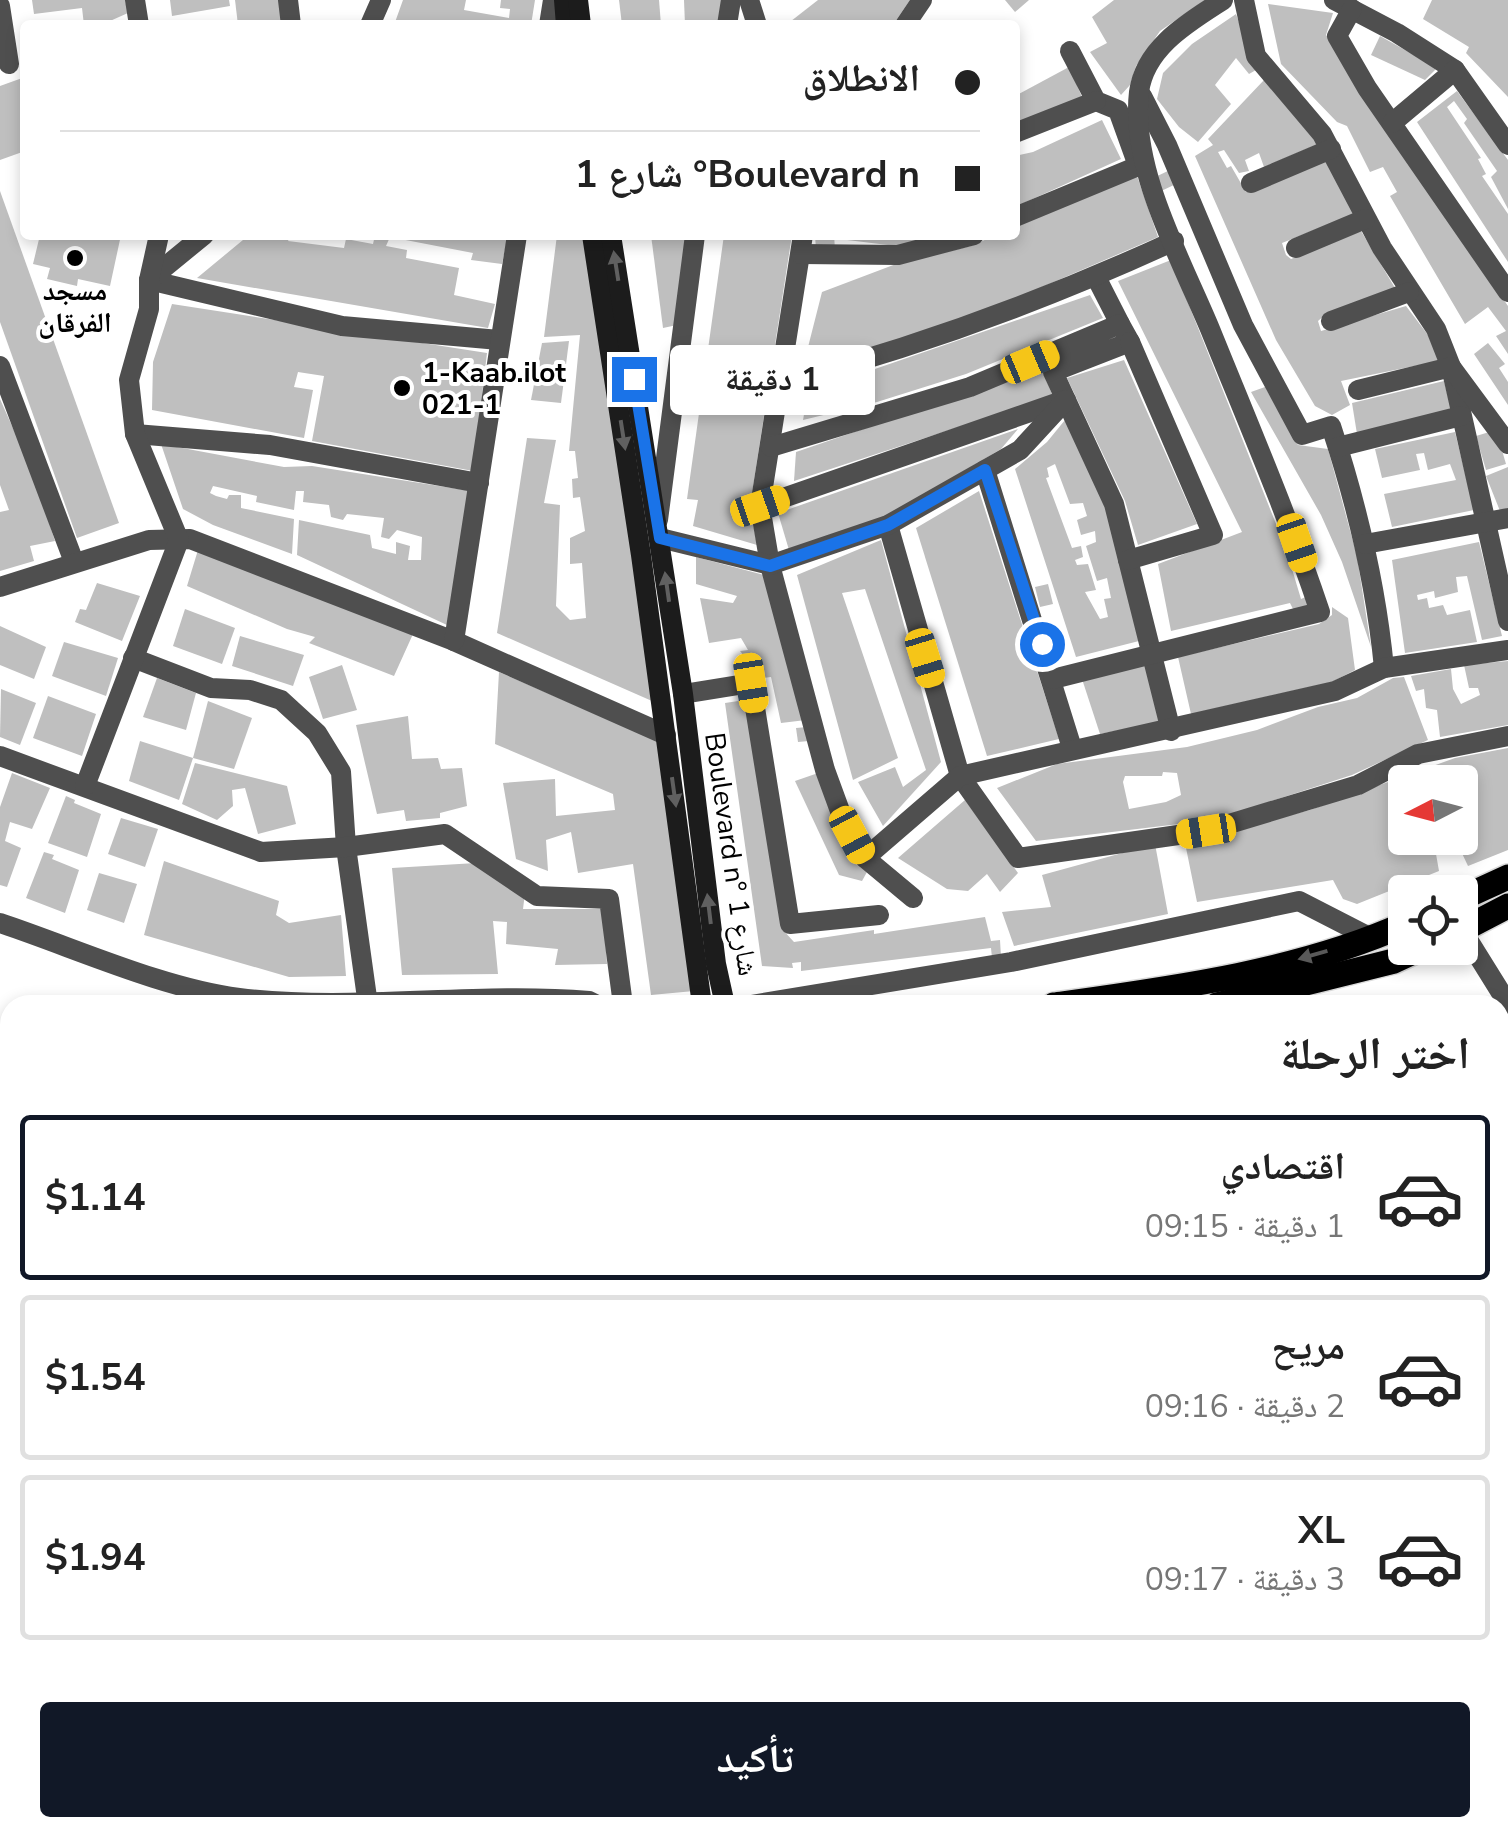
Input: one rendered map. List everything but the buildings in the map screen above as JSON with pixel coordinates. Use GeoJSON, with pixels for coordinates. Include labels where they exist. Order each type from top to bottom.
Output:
{"type":"FeatureCollection","features":[{"type":"Feature","properties":{"kind":"main road","name":"Boulevard n° شارع 1"},"geometry":{"type":"LineString","coordinates":[[593,240],[701,995]]}},
{"type":"Feature","properties":{"kind":"main road","name":"Boulevard n° شارع 1"},"geometry":{"type":"LineString","coordinates":[[612,240],[659,530],[716,964],[724,995]]}},
{"type":"Feature","properties":{"kind":"main road"},"geometry":{"type":"LineString","coordinates":[[1478,891],[1508,877]]}},
{"type":"Feature","properties":{"kind":"main road"},"geometry":{"type":"LineString","coordinates":[[1478,921],[1508,906]]}},
{"type":"Feature","properties":{"kind":"main road"},"geometry":{"type":"LineString","coordinates":[[1110,995],[1273,966],[1388,931]]}},
{"type":"Feature","properties":{"kind":"main road"},"geometry":{"type":"LineString","coordinates":[[1256,995],[1388,962]]}},
{"type":"Feature","properties":{"kind":"street"},"geometry":{"type":"LineString","coordinates":[[1140,164],[1139,90],[1152,56],[1190,21],[1223,0]]}},
{"type":"Feature","properties":{"kind":"street"},"geometry":{"type":"LineString","coordinates":[[1244,0],[1256,56],[1322,134],[1365,219],[1436,329],[1451,367],[1508,622]]}},
{"type":"Feature","properties":{"kind":"street"},"geometry":{"type":"LineString","coordinates":[[1508,145],[1455,70],[1343,4],[1337,36],[1508,292]]}},
{"type":"Feature","properties":{"kind":"street"},"geometry":{"type":"LineString","coordinates":[[0,6],[11,63]]}},
{"type":"Feature","properties":{"kind":"street"},"geometry":{"type":"LineString","coordinates":[[1053,679],[1320,612],[1297,543],[1118,110],[1096,101],[1070,51]]}},
{"type":"Feature","properties":{"kind":"street"},"geometry":{"type":"LineString","coordinates":[[1392,123],[1455,70]]}},
{"type":"Feature","properties":{"kind":"street"},"geometry":{"type":"LineString","coordinates":[[1139,90],[1167,145],[1243,325],[1302,435],[1331,426],[1366,544],[1384,668]]}},
{"type":"Feature","properties":{"kind":"street"},"geometry":{"type":"LineString","coordinates":[[1020,131],[1096,101]]}},
{"type":"Feature","properties":{"kind":"street"},"geometry":{"type":"LineString","coordinates":[[1251,183],[1331,150]]}},
{"type":"Feature","properties":{"kind":"street"},"geometry":{"type":"LineString","coordinates":[[1020,216],[1140,164]]}},
{"type":"Feature","properties":{"kind":"street"},"geometry":{"type":"LineString","coordinates":[[1296,248],[1365,219]]}},
{"type":"Feature","properties":{"kind":"street"},"geometry":{"type":"LineString","coordinates":[[85,786],[179,540],[135,434],[129,380],[149,308],[149,280],[158,240]]}},
{"type":"Feature","properties":{"kind":"street"},"geometry":{"type":"LineString","coordinates":[[149,280],[198,240]]}},
{"type":"Feature","properties":{"kind":"street"},"geometry":{"type":"LineString","coordinates":[[454,640],[516,240]]}},
{"type":"Feature","properties":{"kind":"street"},"geometry":{"type":"LineString","coordinates":[[695,240],[659,530],[770,566],[888,525],[1020,450],[1066,400]]}},
{"type":"Feature","properties":{"kind":"street"},"geometry":{"type":"LineString","coordinates":[[914,898],[865,858],[840,811],[825,770],[770,566],[760,506],[802,244],[898,255],[955,240]]}},
{"type":"Feature","properties":{"kind":"street"},"geometry":{"type":"LineString","coordinates":[[782,383],[881,357],[975,326],[1174,241]]}},
{"type":"Feature","properties":{"kind":"street"},"geometry":{"type":"LineString","coordinates":[[1096,277],[1125,333],[1214,535],[1128,560]]}},
{"type":"Feature","properties":{"kind":"street"},"geometry":{"type":"LineString","coordinates":[[149,280],[342,326],[500,340]]}},
{"type":"Feature","properties":{"kind":"street"},"geometry":{"type":"LineString","coordinates":[[1331,321],[1409,292]]}},
{"type":"Feature","properties":{"kind":"street"},"geometry":{"type":"LineString","coordinates":[[1125,333],[1054,372],[1114,504],[1171,731]]}},
{"type":"Feature","properties":{"kind":"street"},"geometry":{"type":"LineString","coordinates":[[771,447],[970,387],[1125,333]]}},
{"type":"Feature","properties":{"kind":"street"},"geometry":{"type":"LineString","coordinates":[[0,366],[74,562]]}},
{"type":"Feature","properties":{"kind":"street"},"geometry":{"type":"LineString","coordinates":[[1358,390],[1451,367]]}},
{"type":"Feature","properties":{"kind":"street"},"geometry":{"type":"LineString","coordinates":[[1451,367],[1508,444]]}},
{"type":"Feature","properties":{"kind":"street"},"geometry":{"type":"LineString","coordinates":[[760,506],[1066,400]]}},
{"type":"Feature","properties":{"kind":"street"},"geometry":{"type":"LineString","coordinates":[[1338,447],[1461,416]]}},
{"type":"Feature","properties":{"kind":"street"},"geometry":{"type":"LineString","coordinates":[[135,434],[270,445],[479,483]]}},
{"type":"Feature","properties":{"kind":"street"},"geometry":{"type":"LineString","coordinates":[[985,470],[1072,748]]}},
{"type":"Feature","properties":{"kind":"street"},"geometry":{"type":"LineString","coordinates":[[1366,544],[1508,518]]}},
{"type":"Feature","properties":{"kind":"street"},"geometry":{"type":"LineString","coordinates":[[888,525],[960,776],[1018,858],[1206,831],[1358,785],[1418,754],[1508,736]]}},
{"type":"Feature","properties":{"kind":"street"},"geometry":{"type":"LineString","coordinates":[[0,587],[149,540],[190,539],[454,640],[666,735]]}},
{"type":"Feature","properties":{"kind":"street"},"geometry":{"type":"LineString","coordinates":[[865,858],[960,776],[1335,692],[1384,668],[1508,650]]}},
{"type":"Feature","properties":{"kind":"street"},"geometry":{"type":"LineString","coordinates":[[133,658],[211,688],[250,690],[281,700],[317,732],[341,772],[346,847],[367,995]]}},
{"type":"Feature","properties":{"kind":"street"},"geometry":{"type":"LineString","coordinates":[[682,694],[751,683],[790,924],[880,915]]}},
{"type":"Feature","properties":{"kind":"street"},"geometry":{"type":"LineString","coordinates":[[0,756],[261,852],[346,847],[445,834],[536,896],[609,899],[623,995]]}},
{"type":"Feature","properties":{"kind":"street"},"geometry":{"type":"LineString","coordinates":[[811,995],[1011,962],[1298,901],[1373,938]]}},
{"type":"Feature","properties":{"kind":"street"},"geometry":{"type":"LineString","coordinates":[[0,922],[184,986],[224,995]]}},
{"type":"Feature","properties":{"kind":"street"},"geometry":{"type":"LineString","coordinates":[[1478,957],[1502,995]]}},
{"type":"Feature","properties":{"kind":"place","name":"مسجد الفرقان"},"geometry":{"type":"Point","coordinates":[75,258]}},
{"type":"Feature","properties":{"kind":"place","name":"1-Kaab.ilot 021-1"},"geometry":{"type":"Point","coordinates":[402,388]}},
{"type":"Feature","properties":{"kind":"route"},"geometry":{"type":"LineString","coordinates":[[634,379],[660,538],[770,566],[888,525],[985,470],[1042,644]]}}]}
